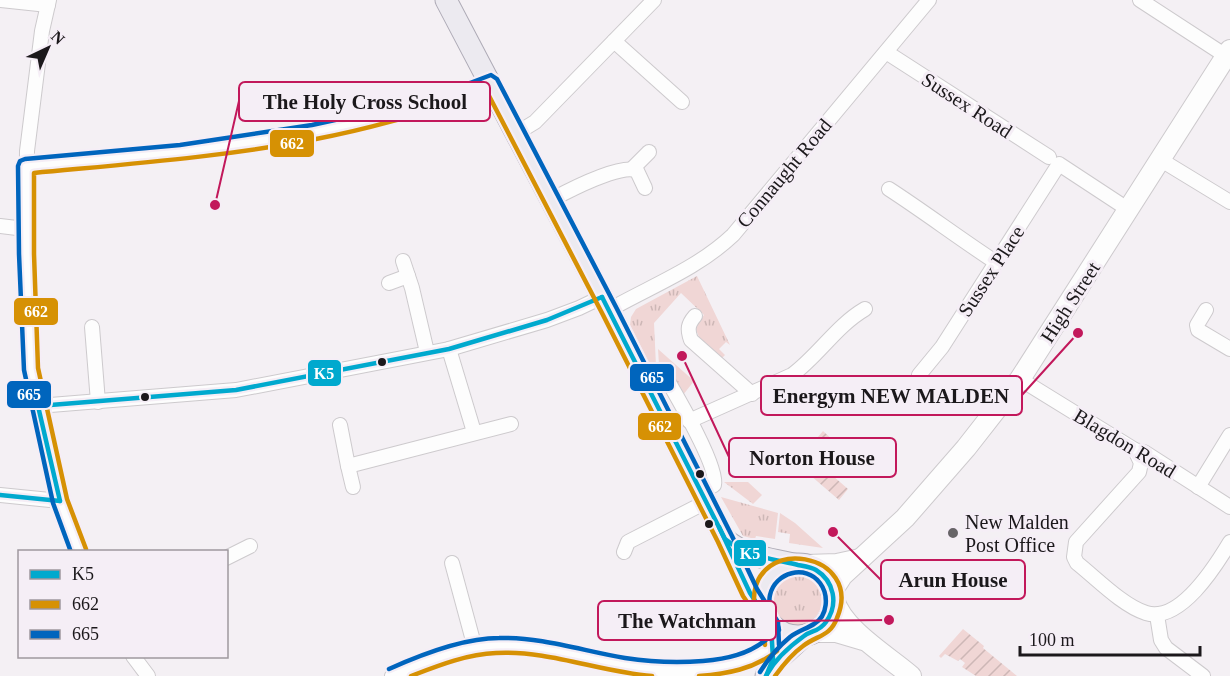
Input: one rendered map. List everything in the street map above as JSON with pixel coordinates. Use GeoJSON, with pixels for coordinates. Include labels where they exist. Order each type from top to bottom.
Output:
{"type":"FeatureCollection","features":[{"type":"Feature","properties":{"kind":"main road"},"geometry":{"type":"LineString","coordinates":[[446,0],[606,304],[725,538],[750,593],[767,650]]}},
{"type":"Feature","properties":{"kind":"main road","name":"High Street"},"geometry":{"type":"LineString","coordinates":[[833,595],[842,576],[888,536],[913,510],[966,448],[1020,379],[1228,53]]}},
{"type":"Feature","properties":{"kind":"main road"},"geometry":{"type":"LineString","coordinates":[[725,538],[734,547],[745,552],[800,565],[822,574],[841,616],[868,642],[911,676]]}},
{"type":"Feature","properties":{"kind":"main road","name":"High Street"},"geometry":{"type":"LineString","coordinates":[[800,565],[837,564],[860,559]]}},
{"type":"Feature","properties":{"kind":"main road"},"geometry":{"type":"LineString","coordinates":[[767,650],[762,594],[765,585],[777,571],[800,565]]}},
{"type":"Feature","properties":{"kind":"main road"},"geometry":{"type":"LineString","coordinates":[[767,650],[810,634],[827,621],[831,615],[833,595]]}},
{"type":"Feature","properties":{"kind":"main road"},"geometry":{"type":"LineString","coordinates":[[767,650],[786,634],[836,632],[868,642]]}},
{"type":"Feature","properties":{"kind":"street"},"geometry":{"type":"LineString","coordinates":[[1,0],[49,2],[42,32],[26,166],[25,229],[31,369],[60,501],[78,550]]}},
{"type":"Feature","properties":{"kind":"street"},"geometry":{"type":"LineString","coordinates":[[517,133],[535,122],[654,0]]}},
{"type":"Feature","properties":{"kind":"street","name":"Connaught Road"},"geometry":{"type":"LineString","coordinates":[[38,406],[236,390],[449,349],[547,320],[579,308],[606,304],[696,264],[720,248],[733,235],[929,0]]}},
{"type":"Feature","properties":{"kind":"street"},"geometry":{"type":"LineString","coordinates":[[1140,0],[1228,53]]}},
{"type":"Feature","properties":{"kind":"street"},"geometry":{"type":"LineString","coordinates":[[614,41],[682,102]]}},
{"type":"Feature","properties":{"kind":"street","name":"Sussex Road"},"geometry":{"type":"LineString","coordinates":[[885,52],[1129,210]]}},
{"type":"Feature","properties":{"kind":"street"},"geometry":{"type":"LineString","coordinates":[[26,166],[182,152],[313,132],[382,117],[473,90],[490,82]]}},
{"type":"Feature","properties":{"kind":"street"},"geometry":{"type":"LineString","coordinates":[[551,200],[604,175],[633,168],[648,152]]}},
{"type":"Feature","properties":{"kind":"street"},"geometry":{"type":"LineString","coordinates":[[1161,160],[1230,202]]}},
{"type":"Feature","properties":{"kind":"street","name":"Sussex Place"},"geometry":{"type":"LineString","coordinates":[[919,375],[942,347],[996,263],[1054,161]]}},
{"type":"Feature","properties":{"kind":"street"},"geometry":{"type":"LineString","coordinates":[[633,168],[645,188]]}},
{"type":"Feature","properties":{"kind":"street"},"geometry":{"type":"LineString","coordinates":[[889,189],[996,263]]}},
{"type":"Feature","properties":{"kind":"street"},"geometry":{"type":"LineString","coordinates":[[0,226],[25,229]]}},
{"type":"Feature","properties":{"kind":"street"},"geometry":{"type":"LineString","coordinates":[[403,261],[427,352]]}},
{"type":"Feature","properties":{"kind":"street"},"geometry":{"type":"LineString","coordinates":[[389,283],[408,276]]}},
{"type":"Feature","properties":{"kind":"street"},"geometry":{"type":"LineString","coordinates":[[689,421],[792,375],[852,316],[865,309]]}},
{"type":"Feature","properties":{"kind":"street"},"geometry":{"type":"LineString","coordinates":[[1206,310],[1197,325],[1198,330],[1230,349]]}},
{"type":"Feature","properties":{"kind":"street"},"geometry":{"type":"LineString","coordinates":[[695,316],[689,323],[687,332],[691,340],[752,393]]}},
{"type":"Feature","properties":{"kind":"street"},"geometry":{"type":"LineString","coordinates":[[92,327],[98,402]]}},
{"type":"Feature","properties":{"kind":"street"},"geometry":{"type":"LineString","coordinates":[[449,349],[474,432]]}},
{"type":"Feature","properties":{"kind":"street"},"geometry":{"type":"LineString","coordinates":[[624,552],[628,542],[704,497],[714,486],[715,480],[713,470],[665,376],[659,373],[643,377]]}},
{"type":"Feature","properties":{"kind":"street","name":"Blagdon Road"},"geometry":{"type":"LineString","coordinates":[[1020,379],[1135,450],[1144,452],[1230,507]]}},
{"type":"Feature","properties":{"kind":"street"},"geometry":{"type":"LineString","coordinates":[[348,465],[511,424]]}},
{"type":"Feature","properties":{"kind":"street"},"geometry":{"type":"LineString","coordinates":[[340,425],[353,487]]}},
{"type":"Feature","properties":{"kind":"street"},"geometry":{"type":"LineString","coordinates":[[1198,487],[1230,435]]}},
{"type":"Feature","properties":{"kind":"street"},"geometry":{"type":"LineString","coordinates":[[1135,450],[1141,463],[1139,472],[1076,542],[1073,549],[1077,563],[1128,603],[1144,613],[1157,615],[1168,612],[1189,596],[1230,542]]}},
{"type":"Feature","properties":{"kind":"street"},"geometry":{"type":"LineString","coordinates":[[0,495],[60,501]]}},
{"type":"Feature","properties":{"kind":"street"},"geometry":{"type":"LineString","coordinates":[[228,557],[250,546]]}},
{"type":"Feature","properties":{"kind":"street"},"geometry":{"type":"LineString","coordinates":[[452,563],[475,648]]}},
{"type":"Feature","properties":{"kind":"street"},"geometry":{"type":"LineString","coordinates":[[1157,615],[1161,640],[1166,648],[1199,672]]}},
{"type":"Feature","properties":{"kind":"street"},"geometry":{"type":"LineString","coordinates":[[392,676],[404,670],[475,648],[495,645],[559,651],[646,668],[704,668],[736,664],[767,650]]}},
{"type":"Feature","properties":{"kind":"street"},"geometry":{"type":"LineString","coordinates":[[736,664],[753,668],[767,650]]}},
{"type":"Feature","properties":{"kind":"street"},"geometry":{"type":"LineString","coordinates":[[134,658],[148,676]]}},
{"type":"Feature","properties":{"kind":"green space"},"geometry":{"type":"Polygon","coordinates":[[[697,276],[730,345],[726,342],[719,349],[725,355],[722,358],[699,337],[695,327],[704,315],[681,293],[654,323],[656,366],[651,367],[630,325],[631,317],[636,309],[697,276]]]}},
{"type":"Feature","properties":{"kind":"green space"},"geometry":{"type":"Polygon","coordinates":[[[658,349],[694,381],[683,395],[671,372],[659,365],[658,349]]]}},
{"type":"Feature","properties":{"kind":"green space"},"geometry":{"type":"Polygon","coordinates":[[[823,431],[835,442],[826,453],[833,459],[825,469],[848,489],[839,500],[796,463],[823,431]]]}},
{"type":"Feature","properties":{"kind":"green space"},"geometry":{"type":"Polygon","coordinates":[[[724,482],[748,482],[762,495],[753,504],[724,482]]]}},
{"type":"Feature","properties":{"kind":"green space"},"geometry":{"type":"Polygon","coordinates":[[[721,497],[778,513],[775,539],[756,536],[755,539],[743,536],[721,497]]]}},
{"type":"Feature","properties":{"kind":"green space"},"geometry":{"type":"Polygon","coordinates":[[[780,513],[823,548],[789,543],[790,534],[778,532],[780,513]]]}},
{"type":"Feature","properties":{"kind":"green space"},"geometry":{"type":"Polygon","coordinates":[[[799,572],[814,576],[822,585],[824,596],[821,608],[814,618],[805,625],[794,627],[783,621],[777,614],[774,599],[779,585],[791,575],[799,572]]]}},
{"type":"Feature","properties":{"kind":"green space"},"geometry":{"type":"Polygon","coordinates":[[[963,629],[1017,676],[976,676],[962,667],[965,663],[960,659],[958,661],[945,654],[941,658],[939,656],[963,629]]]}},
{"type":"Feature","properties":{"kind":"transit line","name":"665"},"geometry":{"type":"LineString","coordinates":[[70,550],[53,503],[24,370],[19,254],[18,166],[20,161],[180,145],[312,125],[381,110],[491,75],[497,79],[616,307],[757,589],[778,622],[779,645]]}},
{"type":"Feature","properties":{"kind":"transit line","name":"662"},"geometry":{"type":"LineString","coordinates":[[86,549],[67,499],[38,368],[34,173],[246,151],[281,145],[376,126],[487,92],[602,313],[743,596],[764,627],[765,645]]}},
{"type":"Feature","properties":{"kind":"transit line","name":"K5"},"geometry":{"type":"LineString","coordinates":[[602,297],[725,539],[750,553],[814,569],[827,580],[831,587],[833,601],[826,622],[821,628],[804,636],[788,649],[766,676]]}},
{"type":"Feature","properties":{"kind":"transit line","name":"K5"},"geometry":{"type":"LineString","coordinates":[[38,406],[236,390],[449,349],[547,320],[602,297]]}},
{"type":"Feature","properties":{"kind":"transit line","name":"K5"},"geometry":{"type":"LineString","coordinates":[[38,406],[60,501]]}},
{"type":"Feature","properties":{"kind":"transit line","name":"K5"},"geometry":{"type":"LineString","coordinates":[[0,495],[60,501]]}},
{"type":"Feature","properties":{"kind":"transit line","name":"K5"},"geometry":{"type":"LineString","coordinates":[[719,527],[750,593],[771,625],[773,659],[766,676]]}},
{"type":"Feature","properties":{"kind":"transit line","name":"662"},"geometry":{"type":"LineString","coordinates":[[765,632],[754,602],[758,580],[770,566],[787,559],[805,559],[823,566],[836,578],[841,596],[837,618],[831,629],[799,649],[775,676]]}},
{"type":"Feature","properties":{"kind":"transit line","name":"665"},"geometry":{"type":"LineString","coordinates":[[760,672],[790,637],[814,624],[822,616],[826,605],[825,593],[814,577],[799,572],[792,573],[784,576],[773,587],[769,600],[779,630]]}},
{"type":"Feature","properties":{"kind":"transit line","name":"665"},"geometry":{"type":"LineString","coordinates":[[389,669],[442,648],[485,639],[515,638],[625,658],[674,662],[729,657],[745,652],[767,639]]}},
{"type":"Feature","properties":{"kind":"transit line","name":"662"},"geometry":{"type":"LineString","coordinates":[[699,676],[740,670],[777,651]]}},
{"type":"Feature","properties":{"kind":"transit line","name":"662"},"geometry":{"type":"LineString","coordinates":[[411,676],[452,661],[496,653],[535,655],[652,676]]}},
{"type":"Feature","properties":{"kind":"place","name":"The Holy Cross School"},"geometry":{"type":"Point","coordinates":[215,205]}},
{"type":"Feature","properties":{"kind":"place","name":"Energym NEW MALDEN"},"geometry":{"type":"Point","coordinates":[1078,333]}},
{"type":"Feature","properties":{"kind":"place","name":"Norton House"},"geometry":{"type":"Point","coordinates":[682,356]}},
{"type":"Feature","properties":{"kind":"place","name":"Arun House"},"geometry":{"type":"Point","coordinates":[833,532]}},
{"type":"Feature","properties":{"kind":"place","name":"New Malden Post Office"},"geometry":{"type":"Point","coordinates":[953,533]}},
{"type":"Feature","properties":{"kind":"place","name":"The Watchman"},"geometry":{"type":"Point","coordinates":[889,620]}}]}
